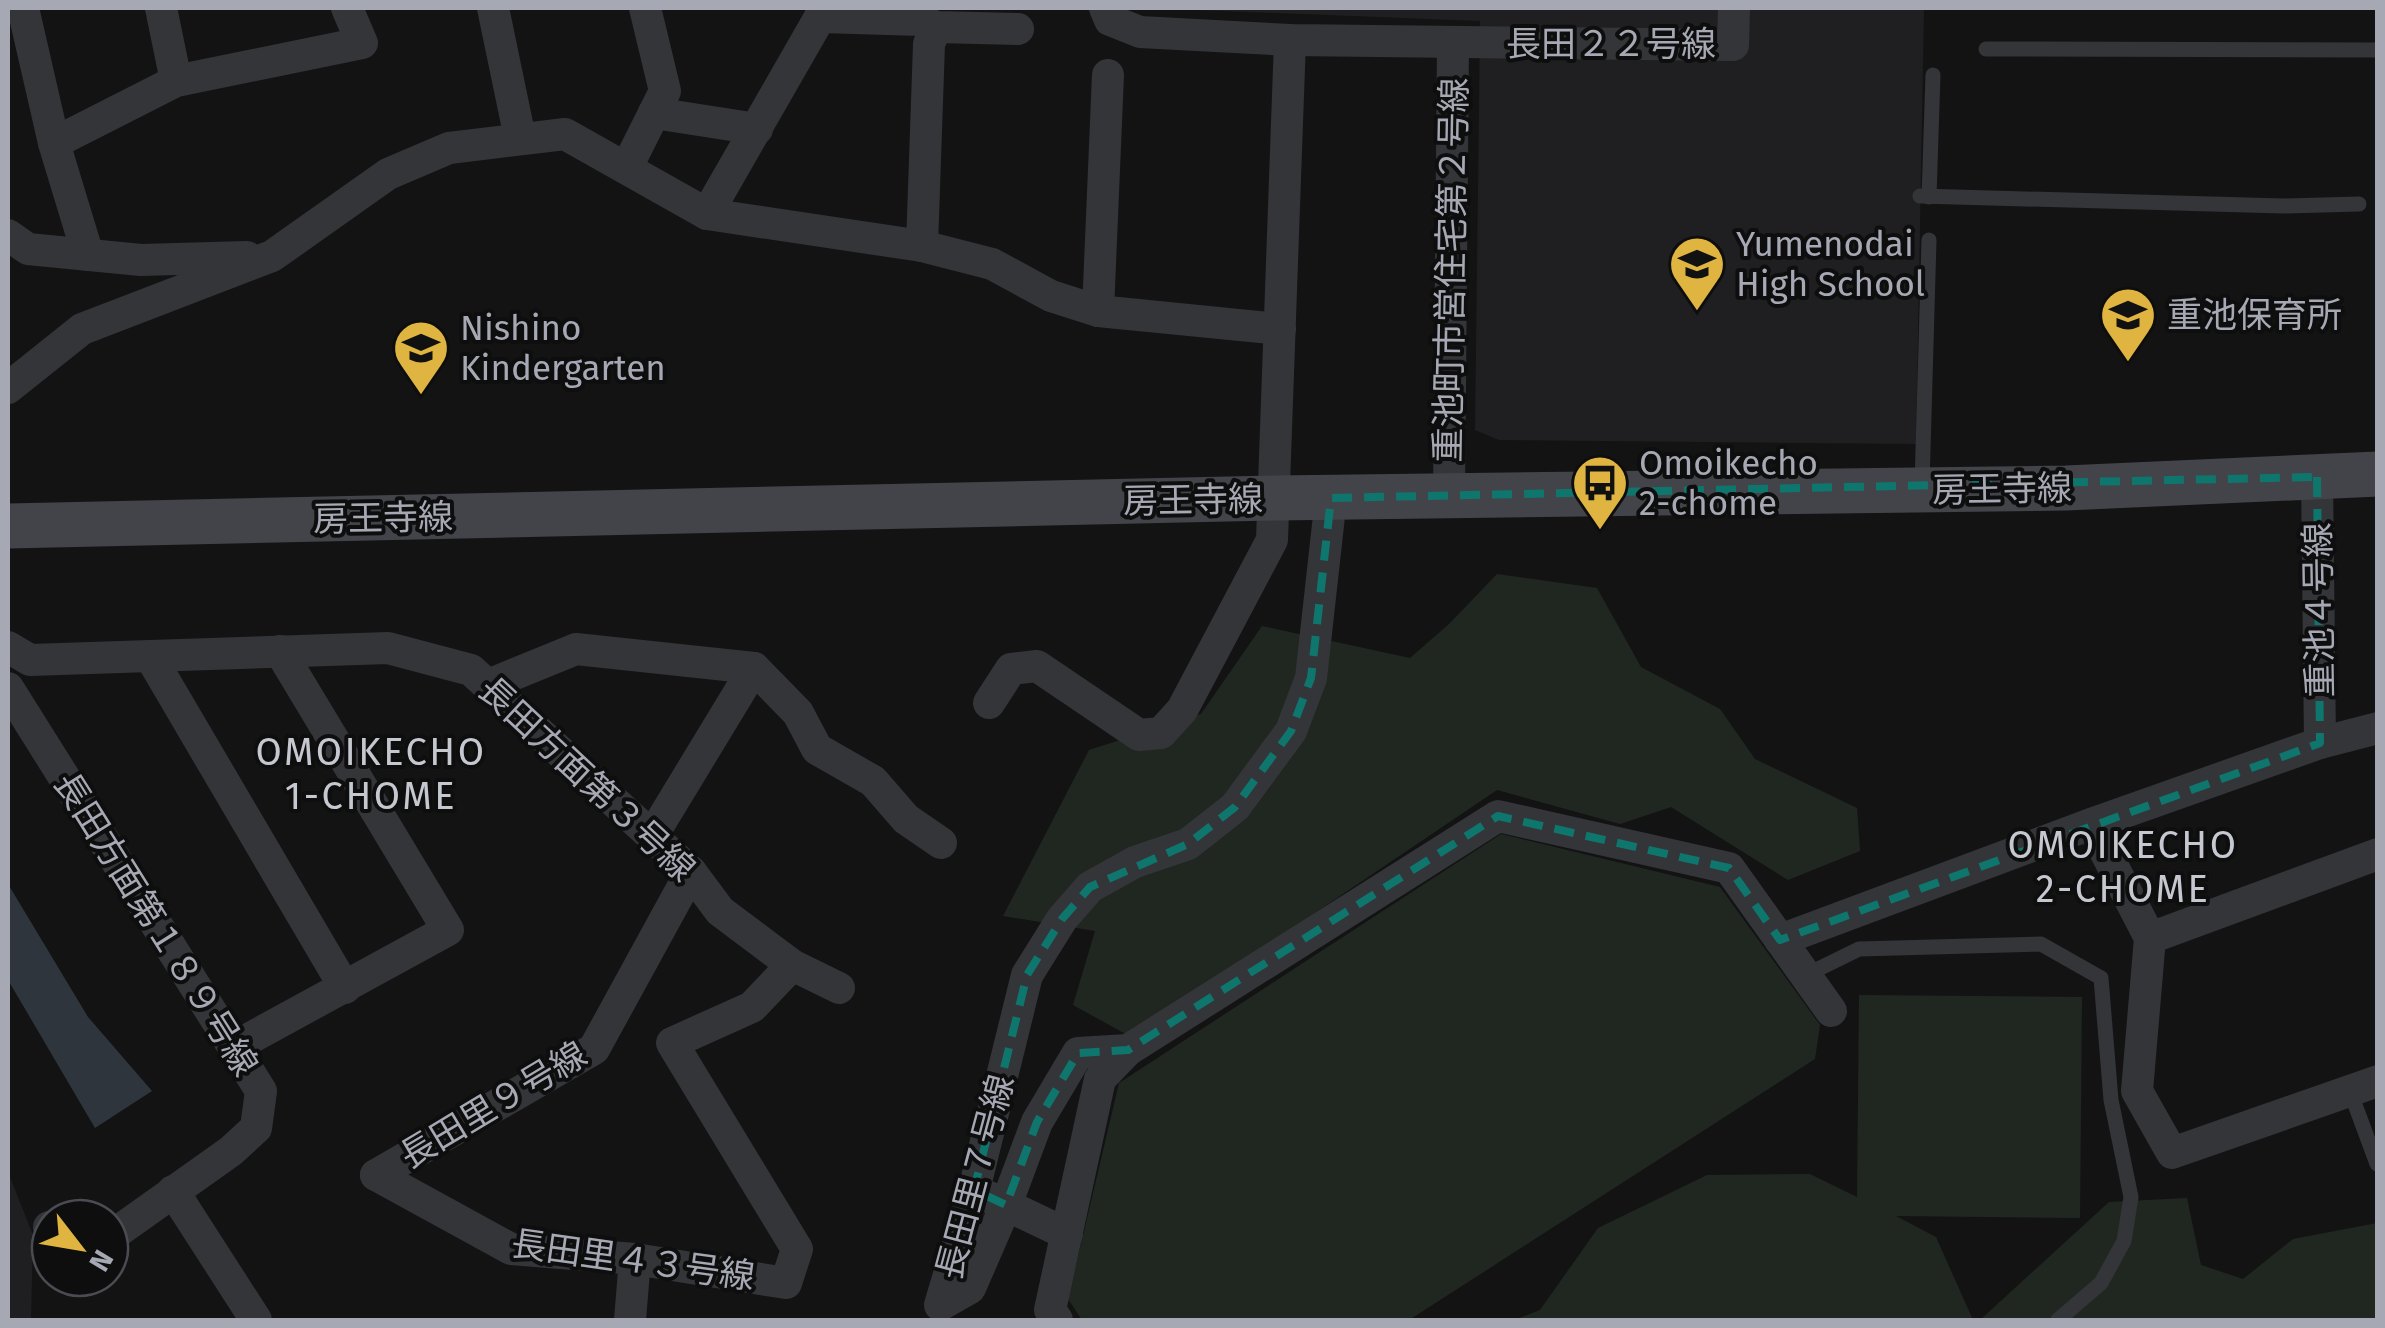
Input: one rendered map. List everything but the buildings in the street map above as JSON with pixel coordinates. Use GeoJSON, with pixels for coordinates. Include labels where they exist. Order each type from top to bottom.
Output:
{"type":"FeatureCollection","features":[{"type":"Feature","properties":{"kind":"street"},"geometry":{"type":"LineString","coordinates":[[23,8],[54,143],[88,255]]}},
{"type":"Feature","properties":{"kind":"street"},"geometry":{"type":"LineString","coordinates":[[160,8],[176,81]]}},
{"type":"Feature","properties":{"kind":"street"},"geometry":{"type":"LineString","coordinates":[[54,143],[176,81],[362,43],[347,8]]}},
{"type":"Feature","properties":{"kind":"street"},"geometry":{"type":"LineString","coordinates":[[494,8],[520,138]]}},
{"type":"Feature","properties":{"kind":"street"},"geometry":{"type":"LineString","coordinates":[[627,167],[666,92],[644,8]]}},
{"type":"Feature","properties":{"kind":"street"},"geometry":{"type":"LineString","coordinates":[[1105,8],[1110,20],[1140,32],[1453,43]]}},
{"type":"Feature","properties":{"kind":"street","name":"長田２２号線"},"geometry":{"type":"LineString","coordinates":[[1453,43],[1733,45],[1734,8]]}},
{"type":"Feature","properties":{"kind":"street"},"geometry":{"type":"LineString","coordinates":[[707,214],[821,12],[922,20],[936,27],[1018,29]]}},
{"type":"Feature","properties":{"kind":"street"},"geometry":{"type":"LineString","coordinates":[[922,246],[928,44],[936,27]]}},
{"type":"Feature","properties":{"kind":"street"},"geometry":{"type":"LineString","coordinates":[[989,703],[1011,669],[1037,666],[1139,735],[1161,733],[1182,710],[1272,540],[1290,40]]}},
{"type":"Feature","properties":{"kind":"street","name":"重池町市営住宅第２号線"},"geometry":{"type":"LineString","coordinates":[[1449,497],[1453,43]]}},
{"type":"Feature","properties":{"kind":"street"},"geometry":{"type":"LineString","coordinates":[[1098,311],[1108,75]]}},
{"type":"Feature","properties":{"kind":"street"},"geometry":{"type":"LineString","coordinates":[[654,114],[757,130]]}},
{"type":"Feature","properties":{"kind":"street"},"geometry":{"type":"LineString","coordinates":[[8,388],[82,329],[272,256],[388,174],[449,148],[565,134],[707,214],[922,246],[992,264],[1050,296],[1098,311],[1280,330]]}},
{"type":"Feature","properties":{"kind":"street"},"geometry":{"type":"LineString","coordinates":[[8,235],[28,250],[141,260],[272,256]]}},
{"type":"Feature","properties":{"kind":"street","name":"房王寺線"},"geometry":{"type":"LineString","coordinates":[[8,526],[1276,498],[2066,488],[2378,474]]}},
{"type":"Feature","properties":{"kind":"street","name":"重池４号線"},"geometry":{"type":"LineString","coordinates":[[2317,477],[2320,744]]}},
{"type":"Feature","properties":{"kind":"street","name":"長田里７号線"},"geometry":{"type":"LineString","coordinates":[[1332,498],[1310,678],[1291,731],[1235,807],[1188,844],[1135,862],[1090,887],[1062,919],[1027,974],[974,1190],[940,1305],[970,1288],[1038,1122],[1078,1054],[1128,1050],[1498,816],[1729,868],[1831,1012]]}},
{"type":"Feature","properties":{"kind":"street","name":"長田方面第３号線"},"geometry":{"type":"LineString","coordinates":[[8,647],[30,660],[388,648],[471,670],[691,872],[720,911],[792,964],[839,988]]}},
{"type":"Feature","properties":{"kind":"street"},"geometry":{"type":"LineString","coordinates":[[488,685],[576,648],[754,668],[798,713],[817,749],[873,781],[906,819],[941,843]]}},
{"type":"Feature","properties":{"kind":"street"},"geometry":{"type":"LineString","coordinates":[[234,1047],[448,930],[280,652]]}},
{"type":"Feature","properties":{"kind":"street"},"geometry":{"type":"LineString","coordinates":[[150,656],[345,988]]}},
{"type":"Feature","properties":{"kind":"street"},"geometry":{"type":"LineString","coordinates":[[652,836],[754,668]]}},
{"type":"Feature","properties":{"kind":"street","name":"長田方面第１８９号線"},"geometry":{"type":"LineString","coordinates":[[8,688],[261,1091],[256,1128],[231,1151],[130,1223]]}},
{"type":"Feature","properties":{"kind":"street"},"geometry":{"type":"LineString","coordinates":[[1780,940],[2091,824],[2320,744],[2378,728]]}},
{"type":"Feature","properties":{"kind":"street"},"geometry":{"type":"LineString","coordinates":[[2091,824],[2150,938],[2138,1091],[2172,1153],[2364,1086]]}},
{"type":"Feature","properties":{"kind":"street"},"geometry":{"type":"LineString","coordinates":[[2150,938],[2378,854]]}},
{"type":"Feature","properties":{"kind":"street","name":"長田里９号線"},"geometry":{"type":"LineString","coordinates":[[376,1175],[594,1049],[691,872]]}},
{"type":"Feature","properties":{"kind":"street","name":"長田里４３号線"},"geometry":{"type":"LineString","coordinates":[[376,1175],[511,1249],[635,1260],[786,1283],[797,1249],[672,1043],[752,1008],[792,964]]}},
{"type":"Feature","properties":{"kind":"street"},"geometry":{"type":"LineString","coordinates":[[1057,1320],[1050,1310],[1100,1079],[1128,1050]]}},
{"type":"Feature","properties":{"kind":"street"},"geometry":{"type":"LineString","coordinates":[[974,1190],[1067,1234]]}},
{"type":"Feature","properties":{"kind":"street"},"geometry":{"type":"LineString","coordinates":[[173,1192],[256,1320]]}},
{"type":"Feature","properties":{"kind":"street"},"geometry":{"type":"LineString","coordinates":[[630,1320],[635,1260]]}},
{"type":"Feature","properties":{"kind":"lane"},"geometry":{"type":"LineString","coordinates":[[1986,49],[2378,50]]}},
{"type":"Feature","properties":{"kind":"lane"},"geometry":{"type":"LineString","coordinates":[[1933,75],[1925,196],[2283,206],[2359,204]]}},
{"type":"Feature","properties":{"kind":"lane"},"geometry":{"type":"LineString","coordinates":[[1922,490],[1929,240]]}},
{"type":"Feature","properties":{"kind":"lane"},"geometry":{"type":"LineString","coordinates":[[1806,975],[1858,949],[2040,944],[2101,978],[2111,1100],[2131,1197],[2124,1240],[2102,1283],[2058,1320]]}},
{"type":"Feature","properties":{"kind":"lane"},"geometry":{"type":"LineString","coordinates":[[2364,1086],[2377,1164]]}},
{"type":"Feature","properties":{"kind":"highlighted area"},"geometry":{"type":"Polygon","coordinates":[[[2317,477],[2320,743],[1780,940],[1729,868],[1498,816],[1128,1050],[1078,1053],[1037,1122],[1006,1205],[974,1190],[1027,975],[1062,919],[1090,887],[1188,844],[1235,807],[1291,731],[1311,678],[1331,498],[2317,477]]]}},
{"type":"Feature","properties":{"kind":"shaded area","name":"Yumenodai High School"},"geometry":{"type":"Polygon","coordinates":[[[1147,8],[1924,8],[1916,444],[1499,440],[1475,430],[1480,21],[1147,8]]]}},
{"type":"Feature","properties":{"kind":"shaded area"},"geometry":{"type":"Polygon","coordinates":[[[1497,574],[1597,588],[1641,667],[1720,709],[1755,759],[1857,808],[1860,851],[1788,880],[1671,807],[1620,824],[1497,790],[1131,1037],[1073,1005],[1095,931],[1003,916],[1089,750],[1201,714],[1262,626],[1410,658],[1497,574]]]}},
{"type":"Feature","properties":{"kind":"shaded area"},"geometry":{"type":"Polygon","coordinates":[[[1501,834],[1720,887],[1820,1025],[1815,1059],[1409,1320],[1082,1320],[1068,1299],[1119,1083],[1501,834]]]}},
{"type":"Feature","properties":{"kind":"shaded area"},"geometry":{"type":"Polygon","coordinates":[[[8,884],[88,1017],[152,1091],[95,1128],[8,980],[8,884]]]}},
{"type":"Feature","properties":{"kind":"shaded area"},"geometry":{"type":"Polygon","coordinates":[[[1859,995],[2082,997],[2080,1218],[1896,1216],[1936,1237],[1973,1320],[1514,1320],[1540,1310],[1598,1228],[1707,1175],[1810,1174],[1857,1197],[1859,995]]]}},
{"type":"Feature","properties":{"kind":"shaded area"},"geometry":{"type":"Polygon","coordinates":[[[8,1172],[30,1227],[32,1298],[31,1320],[8,1320],[8,1172]]]}},
{"type":"Feature","properties":{"kind":"shaded area"},"geometry":{"type":"Polygon","coordinates":[[[2187,1198],[2201,1265],[2243,1279],[2293,1239],[2377,1223],[2377,1320],[1980,1320],[2109,1202],[2187,1198]]]}},
{"type":"Feature","properties":{"kind":"place","name":"Yumenodai High School"},"geometry":{"type":"Point","coordinates":[1697,313]}},
{"type":"Feature","properties":{"kind":"place","name":"重池保育所"},"geometry":{"type":"Point","coordinates":[2128,364]}},
{"type":"Feature","properties":{"kind":"place","name":"Nishino Kindergarten"},"geometry":{"type":"Point","coordinates":[421,397]}},
{"type":"Feature","properties":{"kind":"place","name":"Omoikecho 2-chome"},"geometry":{"type":"Point","coordinates":[1600,532]}},
{"type":"Feature","properties":{"kind":"district","name":"OMOIKECHO 1-CHOME"},"geometry":{"type":"Point","coordinates":[371,774]}},
{"type":"Feature","properties":{"kind":"district","name":"OMOIKECHO 2-CHOME"},"geometry":{"type":"Point","coordinates":[2123,867]}}]}
